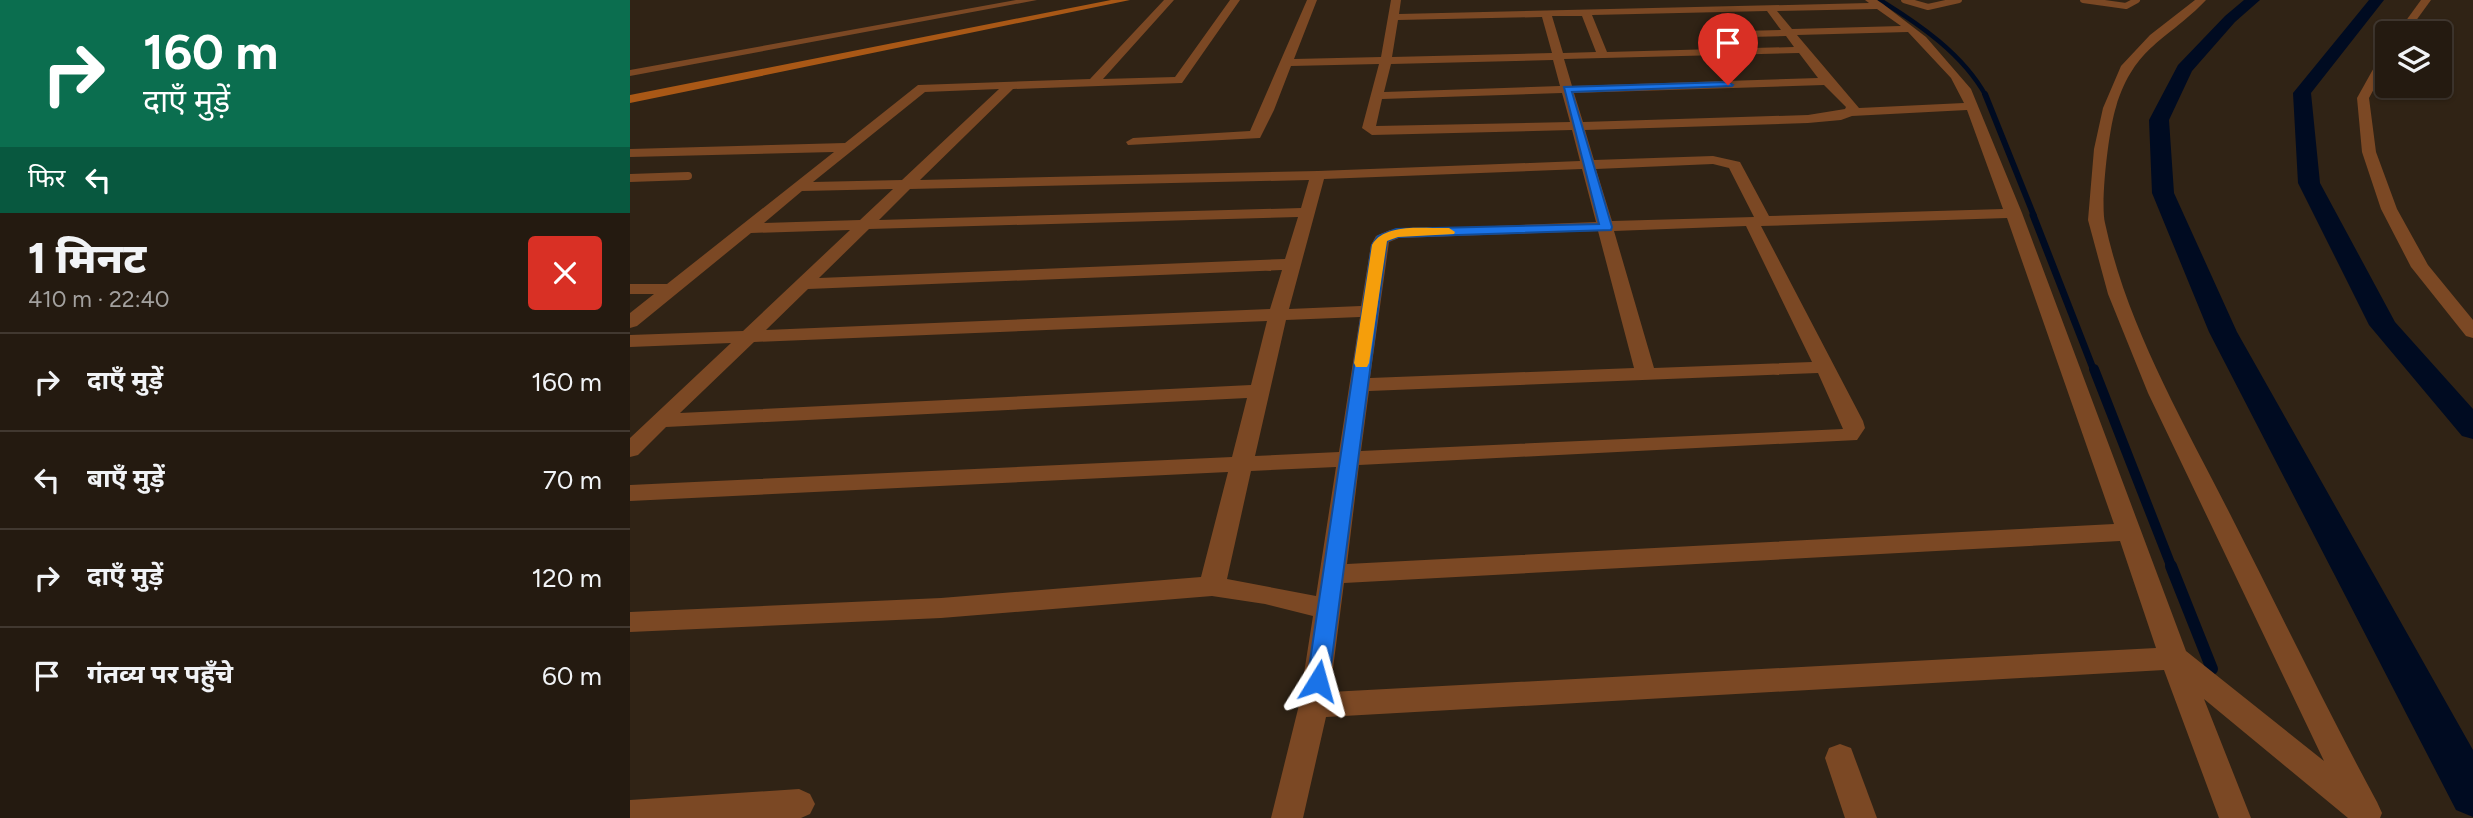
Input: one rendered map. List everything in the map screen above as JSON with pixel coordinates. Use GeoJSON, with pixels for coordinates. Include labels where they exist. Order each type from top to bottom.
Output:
{"type":"FeatureCollection","features":[{"type":"Feature","properties":{"kind":"street"},"geometry":{"type":"LineString","coordinates":[[634,72],[1032,0]]}},
{"type":"Feature","properties":{"kind":"street"},"geometry":{"type":"LineString","coordinates":[[630,99],[695,81],[1085,0]]}},
{"type":"Feature","properties":{"kind":"street"},"geometry":{"type":"LineString","coordinates":[[630,88],[695,81],[1125,0]]}},
{"type":"Feature","properties":{"kind":"street"},"geometry":{"type":"LineString","coordinates":[[1093,83],[1169,0]]}},
{"type":"Feature","properties":{"kind":"street"},"geometry":{"type":"LineString","coordinates":[[630,322],[922,88],[1178,80],[1235,0]]}},
{"type":"Feature","properties":{"kind":"street"},"geometry":{"type":"LineString","coordinates":[[1133,142],[1255,135],[1312,0]]}},
{"type":"Feature","properties":{"kind":"street"},"geometry":{"type":"LineString","coordinates":[[1396,0],[1386,60],[1369,128],[1377,132],[1808,118],[1841,116],[1850,111],[1972,106]]}},
{"type":"Feature","properties":{"kind":"street"},"geometry":{"type":"LineString","coordinates":[[1709,0],[1716,10]]}},
{"type":"Feature","properties":{"kind":"street"},"geometry":{"type":"LineString","coordinates":[[2201,0],[2154,37],[2127,66],[2109,108],[2101,149],[2096,220],[2117,294],[2158,393],[2367,815]]}},
{"type":"Feature","properties":{"kind":"street"},"geometry":{"type":"LineString","coordinates":[[2411,21],[2426,0]]}},
{"type":"Feature","properties":{"kind":"street"},"geometry":{"type":"LineString","coordinates":[[1392,17],[1716,10],[1774,4],[1786,8],[1875,3],[1911,29],[1946,62],[1965,89],[2014,213],[2174,658],[2235,818]]}},
{"type":"Feature","properties":{"kind":"street"},"geometry":{"type":"LineString","coordinates":[[1774,4],[1788,33],[1827,81],[1853,107],[1850,111]]}},
{"type":"Feature","properties":{"kind":"street"},"geometry":{"type":"LineString","coordinates":[[1546,13],[1646,374]]}},
{"type":"Feature","properties":{"kind":"street"},"geometry":{"type":"LineString","coordinates":[[1586,13],[1603,55]]}},
{"type":"Feature","properties":{"kind":"street"},"geometry":{"type":"LineString","coordinates":[[1706,35],[1911,29]]}},
{"type":"Feature","properties":{"kind":"street"},"geometry":{"type":"LineString","coordinates":[[1288,62],[1804,50]]}},
{"type":"Feature","properties":{"kind":"street"},"geometry":{"type":"LineString","coordinates":[[634,72],[650,84]]}},
{"type":"Feature","properties":{"kind":"street"},"geometry":{"type":"LineString","coordinates":[[2375,76],[2362,98],[2369,152],[2389,209],[2420,267],[2473,332]]}},
{"type":"Feature","properties":{"kind":"street"},"geometry":{"type":"LineString","coordinates":[[1376,96],[1827,81]]}},
{"type":"Feature","properties":{"kind":"street"},"geometry":{"type":"LineString","coordinates":[[630,450],[1011,84]]}},
{"type":"Feature","properties":{"kind":"street"},"geometry":{"type":"LineString","coordinates":[[630,153],[849,147]]}},
{"type":"Feature","properties":{"kind":"street"},"geometry":{"type":"LineString","coordinates":[[630,493],[1849,435],[1854,428],[1731,162],[1713,160],[1318,175],[800,187]]}},
{"type":"Feature","properties":{"kind":"street"},"geometry":{"type":"LineString","coordinates":[[1212,586],[1278,314],[1318,175]]}},
{"type":"Feature","properties":{"kind":"street"},"geometry":{"type":"LineString","coordinates":[[748,228],[1308,212]]}},
{"type":"Feature","properties":{"kind":"street"},"geometry":{"type":"LineString","coordinates":[[1287,818],[1314,705],[1379,245],[1388,235],[2014,213]]}},
{"type":"Feature","properties":{"kind":"street"},"geometry":{"type":"LineString","coordinates":[[802,284],[1293,264]]}},
{"type":"Feature","properties":{"kind":"street"},"geometry":{"type":"LineString","coordinates":[[630,289],[672,289]]}},
{"type":"Feature","properties":{"kind":"street"},"geometry":{"type":"LineString","coordinates":[[630,341],[1369,311]]}},
{"type":"Feature","properties":{"kind":"street"},"geometry":{"type":"LineString","coordinates":[[1358,385],[1824,367]]}},
{"type":"Feature","properties":{"kind":"street"},"geometry":{"type":"LineString","coordinates":[[660,421],[1259,391]]}},
{"type":"Feature","properties":{"kind":"street"},"geometry":{"type":"LineString","coordinates":[[1334,574],[2129,532]]}},
{"type":"Feature","properties":{"kind":"street"},"geometry":{"type":"LineString","coordinates":[[630,622],[941,608],[1212,586],[1265,594],[1328,609]]}},
{"type":"Feature","properties":{"kind":"street"},"geometry":{"type":"LineString","coordinates":[[1314,705],[2174,658],[2367,815]]}},
{"type":"Feature","properties":{"kind":"street"},"geometry":{"type":"LineString","coordinates":[[1840,758],[1861,818]]}},
{"type":"Feature","properties":{"kind":"street"},"geometry":{"type":"LineString","coordinates":[[630,814],[799,804]]}},
{"type":"Feature","properties":{"kind":"lane"},"geometry":{"type":"LineString","coordinates":[[1904,0],[1928,7],[1959,0]]}},
{"type":"Feature","properties":{"kind":"lane"},"geometry":{"type":"LineString","coordinates":[[2084,0],[2126,6],[2137,0]]}},
{"type":"Feature","properties":{"kind":"lane"},"geometry":{"type":"LineString","coordinates":[[630,178],[688,176]]}},
{"type":"Feature","properties":{"kind":"waterway"},"geometry":{"type":"LineString","coordinates":[[1880,0],[1910,19],[1953,53],[1986,95]]}},
{"type":"Feature","properties":{"kind":"waterway"},"geometry":{"type":"LineString","coordinates":[[2253,0],[2230,19],[2184,69],[2159,120],[2163,193],[2223,332],[2473,795]]}},
{"type":"Feature","properties":{"kind":"waterway"},"geometry":{"type":"LineString","coordinates":[[2377,0],[2302,93],[2309,183],[2383,325],[2473,429]]}},
{"type":"Feature","properties":{"kind":"waterway"},"geometry":{"type":"LineString","coordinates":[[1986,95],[2034,216]]}},
{"type":"Feature","properties":{"kind":"waterway"},"geometry":{"type":"LineString","coordinates":[[2033,215],[2094,371]]}},
{"type":"Feature","properties":{"kind":"waterway"},"geometry":{"type":"LineString","coordinates":[[2094,369],[2172,568]]}},
{"type":"Feature","properties":{"kind":"waterway"},"geometry":{"type":"LineString","coordinates":[[2171,566],[2212,669]]}},
{"type":"Feature","properties":{"kind":"slow traffic"},"geometry":{"type":"LineString","coordinates":[[1362,363],[1382,239],[1396,233],[1449,232]]}},
{"type":"Feature","properties":{"kind":"route"},"geometry":{"type":"LineString","coordinates":[[1318,681],[1348,458],[1382,239],[1396,233],[1606,227],[1567,89],[1728,85]]}}]}
